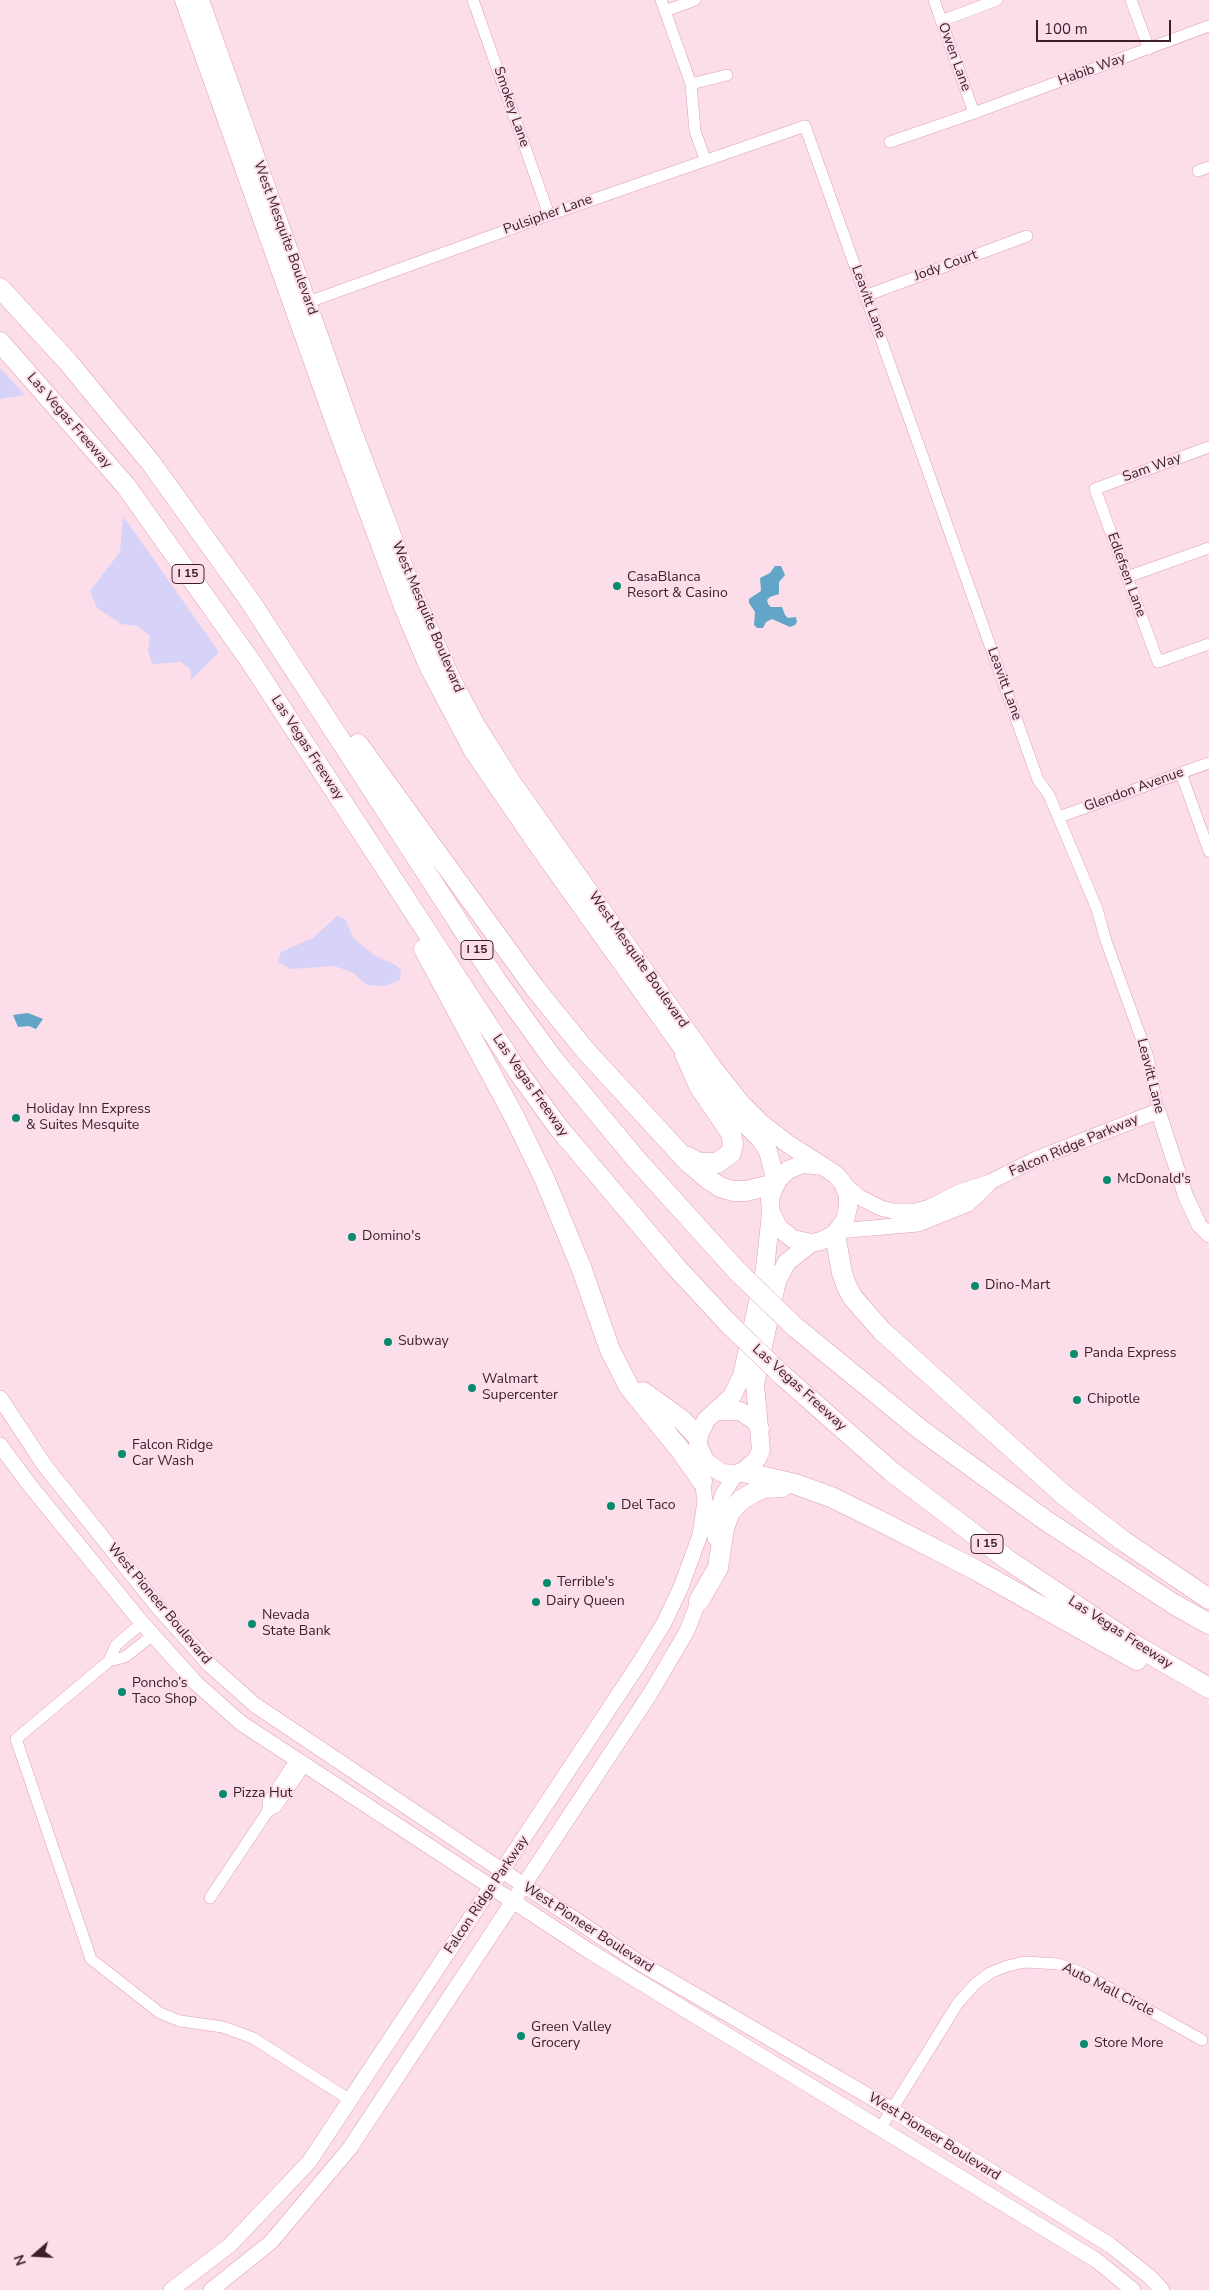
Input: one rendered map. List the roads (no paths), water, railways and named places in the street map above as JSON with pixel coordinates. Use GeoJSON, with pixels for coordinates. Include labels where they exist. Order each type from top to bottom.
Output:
{"type":"FeatureCollection","features":[{"type":"Feature","properties":{"kind":"highway","name":"I 15"},"geometry":{"type":"LineString","coordinates":[[0,288],[68,362],[151,463],[250,601],[496,980],[553,1058],[634,1158],[738,1272],[795,1327],[921,1430],[1030,1508],[1172,1603],[1209,1624]]}},
{"type":"Feature","properties":{"kind":"highway","name":"Las Vegas Freeway"},"geometry":{"type":"LineString","coordinates":[[0,342],[126,486],[251,662],[514,1065],[558,1127],[676,1267],[728,1323],[782,1375],[892,1472],[1008,1560],[1140,1648],[1209,1688]]}},
{"type":"Feature","properties":{"kind":"highway"},"geometry":{"type":"LineString","coordinates":[[250,601],[268,620],[299,662],[534,987],[585,1050],[684,1155],[708,1179],[720,1187],[734,1191],[746,1191],[780,1178]]}},
{"type":"Feature","properties":{"kind":"highway"},"geometry":{"type":"LineString","coordinates":[[355,822],[515,1118],[545,1180],[581,1267],[610,1350],[629,1388],[681,1451],[702,1481]]}},
{"type":"Feature","properties":{"kind":"highway"},"geometry":{"type":"LineString","coordinates":[[684,1155],[699,1163],[717,1163],[731,1153],[733,1144],[728,1128],[699,1086],[685,1054]]}},
{"type":"Feature","properties":{"kind":"highway"},"geometry":{"type":"LineString","coordinates":[[826,1237],[853,1298],[882,1331],[1065,1496],[1122,1540],[1209,1599]]}},
{"type":"Feature","properties":{"kind":"highway"},"geometry":{"type":"LineString","coordinates":[[624,1376],[682,1420],[698,1442]]}},
{"type":"Feature","properties":{"kind":"highway"},"geometry":{"type":"LineString","coordinates":[[740,1473],[795,1484],[831,1497],[974,1569],[1209,1699]]}},
{"type":"Feature","properties":{"kind":"highway"},"geometry":{"type":"LineString","coordinates":[[699,1601],[718,1568],[724,1528],[730,1512],[741,1500],[764,1488],[773,1486],[831,1497]]}},
{"type":"Feature","properties":{"kind":"main road","name":"West Mesquite Boulevard"},"geometry":{"type":"LineString","coordinates":[[184,0],[300,305],[352,429],[436,647],[452,680],[494,756],[711,1065],[741,1103],[788,1144],[825,1167]]}},
{"type":"Feature","properties":{"kind":"main road","name":"West Mesquite Boulevard"},"geometry":{"type":"LineString","coordinates":[[200,0],[300,305],[333,418],[404,610],[428,666],[453,716],[488,775],[685,1054],[716,1095],[760,1139],[768,1151],[780,1178]]}},
{"type":"Feature","properties":{"kind":"main road"},"geometry":{"type":"LineString","coordinates":[[333,418],[352,429]]}},
{"type":"Feature","properties":{"kind":"main road","name":"Falcon Ridge Parkway"},"geometry":{"type":"LineString","coordinates":[[825,1167],[859,1197],[892,1211],[906,1212],[930,1206],[960,1192],[990,1182],[1036,1158],[1158,1111]]}},
{"type":"Feature","properties":{"kind":"main road","name":"Leavitt Lane"},"geometry":{"type":"LineString","coordinates":[[1158,1111],[1186,1197],[1199,1225],[1209,1235]]}},
{"type":"Feature","properties":{"kind":"main road"},"geometry":{"type":"LineString","coordinates":[[740,1473],[722,1473],[713,1469],[706,1462],[698,1442],[706,1420],[732,1396],[742,1376],[765,1269],[771,1212],[770,1198],[780,1178],[803,1164],[825,1167]]}},
{"type":"Feature","properties":{"kind":"main road","name":"Falcon Ridge Parkway"},"geometry":{"type":"LineString","coordinates":[[771,1212],[779,1228],[793,1239],[826,1237],[918,1224],[968,1204],[990,1182]]}},
{"type":"Feature","properties":{"kind":"main road","name":"Falcon Ridge Parkway"},"geometry":{"type":"LineString","coordinates":[[211,2290],[271,2242],[350,2148],[668,1667],[687,1631],[699,1601],[715,1545],[717,1512],[723,1494],[740,1473],[757,1459],[761,1450],[755,1384],[777,1280],[787,1262],[826,1237],[845,1220],[848,1208],[848,1195],[843,1183]]}},
{"type":"Feature","properties":{"kind":"main road","name":"West Pioneer Boulevard"},"geometry":{"type":"LineString","coordinates":[[0,1398],[45,1466],[159,1608],[211,1666],[255,1705],[503,1872],[661,1975],[892,2110],[1110,2245],[1150,2277],[1162,2290]]}},
{"type":"Feature","properties":{"kind":"main road"},"geometry":{"type":"LineString","coordinates":[[717,1411],[740,1411],[755,1421],[760,1430]]}},
{"type":"Feature","properties":{"kind":"main road","name":"Falcon Ridge Parkway"},"geometry":{"type":"LineString","coordinates":[[171,2290],[230,2245],[309,2162],[503,1872],[664,1623],[681,1587],[700,1535],[704,1501],[698,1442]]}},
{"type":"Feature","properties":{"kind":"main road","name":"West Pioneer Boulevard"},"geometry":{"type":"LineString","coordinates":[[0,1445],[28,1483],[142,1623],[196,1683],[241,1723],[621,1970],[882,2127],[1096,2260],[1133,2290]]}},
{"type":"Feature","properties":{"kind":"main road"},"geometry":{"type":"LineString","coordinates":[[142,1623],[159,1608]]}},
{"type":"Feature","properties":{"kind":"main road"},"geometry":{"type":"LineString","coordinates":[[153,1635],[171,1621]]}},
{"type":"Feature","properties":{"kind":"main road"},"geometry":{"type":"LineString","coordinates":[[621,1970],[629,1965],[661,1975]]}},
{"type":"Feature","properties":{"kind":"street","name":"Smokey Lane"},"geometry":{"type":"LineString","coordinates":[[473,0],[549,214]]}},
{"type":"Feature","properties":{"kind":"street"},"geometry":{"type":"LineString","coordinates":[[695,0],[663,5],[691,84],[695,131],[705,160]]}},
{"type":"Feature","properties":{"kind":"street","name":"Owen Lane"},"geometry":{"type":"LineString","coordinates":[[934,0],[974,113]]}},
{"type":"Feature","properties":{"kind":"street"},"geometry":{"type":"LineString","coordinates":[[941,21],[997,0]]}},
{"type":"Feature","properties":{"kind":"street"},"geometry":{"type":"LineString","coordinates":[[1131,0],[1149,49]]}},
{"type":"Feature","properties":{"kind":"street","name":"Habib Way"},"geometry":{"type":"LineString","coordinates":[[890,142],[1209,26]]}},
{"type":"Feature","properties":{"kind":"street"},"geometry":{"type":"LineString","coordinates":[[691,84],[727,75]]}},
{"type":"Feature","properties":{"kind":"street","name":"Pulsipher Lane"},"geometry":{"type":"LineString","coordinates":[[300,305],[549,214],[805,126]]}},
{"type":"Feature","properties":{"kind":"street","name":"Leavitt Lane"},"geometry":{"type":"LineString","coordinates":[[805,126],[1038,780],[1049,795],[1097,909],[1106,941],[1148,1057],[1158,1111]]}},
{"type":"Feature","properties":{"kind":"street","name":"Jody Court"},"geometry":{"type":"LineString","coordinates":[[865,296],[1027,236]]}},
{"type":"Feature","properties":{"kind":"street","name":"Sam Way"},"geometry":{"type":"LineString","coordinates":[[1094,489],[1209,447]]}},
{"type":"Feature","properties":{"kind":"street","name":"Edlefsen Lane"},"geometry":{"type":"LineString","coordinates":[[1094,489],[1158,662],[1209,644]]}},
{"type":"Feature","properties":{"kind":"street"},"geometry":{"type":"LineString","coordinates":[[1127,577],[1209,548]]}},
{"type":"Feature","properties":{"kind":"street","name":"Glendon Avenue"},"geometry":{"type":"LineString","coordinates":[[1059,817],[1209,763]]}},
{"type":"Feature","properties":{"kind":"street"},"geometry":{"type":"LineString","coordinates":[[1181,773],[1209,851]]}},
{"type":"Feature","properties":{"kind":"street"},"geometry":{"type":"LineString","coordinates":[[109,1661],[116,1645],[142,1623]]}},
{"type":"Feature","properties":{"kind":"street"},"geometry":{"type":"LineString","coordinates":[[153,1635],[125,1657],[109,1661],[16,1739],[91,1959],[160,2013],[180,2021],[223,2027],[253,2038],[350,2100]]}},
{"type":"Feature","properties":{"kind":"street"},"geometry":{"type":"LineString","coordinates":[[210,1898],[268,1811],[268,1802],[301,1762]]}},
{"type":"Feature","properties":{"kind":"street","name":"Auto Mall Circle"},"geometry":{"type":"LineString","coordinates":[[882,2127],[958,2003],[975,1984],[990,1973],[1016,1964],[1044,1962],[1058,1964],[1084,1974],[1202,2040]]}},
{"type":"Feature","properties":{"kind":"water"},"geometry":{"type":"Polygon","coordinates":[[[775,566],[781,566],[785,575],[779,582],[779,594],[770,597],[767,600],[768,604],[771,607],[782,607],[788,618],[796,617],[797,622],[790,627],[772,619],[766,622],[763,628],[757,628],[754,625],[755,612],[749,603],[749,599],[761,591],[760,578],[770,573],[775,566]]]}},
{"type":"Feature","properties":{"kind":"water"},"geometry":{"type":"Polygon","coordinates":[[[28,1013],[43,1019],[36,1029],[29,1026],[18,1027],[13,1015],[28,1013]]]}},
{"type":"Feature","properties":{"kind":"place","name":"CasaBlanca Resort & Casino"},"geometry":{"type":"Point","coordinates":[617,586]}},
{"type":"Feature","properties":{"kind":"place","name":"Holiday Inn Express & Suites Mesquite"},"geometry":{"type":"Point","coordinates":[16,1118]}},
{"type":"Feature","properties":{"kind":"place","name":"McDonald's"},"geometry":{"type":"Point","coordinates":[1107,1180]}},
{"type":"Feature","properties":{"kind":"place","name":"Domino's"},"geometry":{"type":"Point","coordinates":[352,1237]}},
{"type":"Feature","properties":{"kind":"place","name":"Dino-Mart"},"geometry":{"type":"Point","coordinates":[975,1286]}},
{"type":"Feature","properties":{"kind":"place","name":"Subway"},"geometry":{"type":"Point","coordinates":[388,1342]}},
{"type":"Feature","properties":{"kind":"place","name":"Panda Express"},"geometry":{"type":"Point","coordinates":[1074,1354]}},
{"type":"Feature","properties":{"kind":"place","name":"Walmart Supercenter"},"geometry":{"type":"Point","coordinates":[472,1388]}},
{"type":"Feature","properties":{"kind":"place","name":"Chipotle"},"geometry":{"type":"Point","coordinates":[1077,1400]}},
{"type":"Feature","properties":{"kind":"place","name":"Falcon Ridge Car Wash"},"geometry":{"type":"Point","coordinates":[122,1454]}},
{"type":"Feature","properties":{"kind":"place","name":"Del Taco"},"geometry":{"type":"Point","coordinates":[611,1506]}},
{"type":"Feature","properties":{"kind":"place","name":"Terrible's"},"geometry":{"type":"Point","coordinates":[547,1583]}},
{"type":"Feature","properties":{"kind":"place","name":"Dairy Queen"},"geometry":{"type":"Point","coordinates":[536,1602]}},
{"type":"Feature","properties":{"kind":"place","name":"Nevada State Bank"},"geometry":{"type":"Point","coordinates":[252,1624]}},
{"type":"Feature","properties":{"kind":"place","name":"Poncho’s Taco Shop"},"geometry":{"type":"Point","coordinates":[122,1692]}},
{"type":"Feature","properties":{"kind":"place","name":"Pizza Hut"},"geometry":{"type":"Point","coordinates":[223,1794]}},
{"type":"Feature","properties":{"kind":"place","name":"Green Valley Grocery"},"geometry":{"type":"Point","coordinates":[521,2036]}},
{"type":"Feature","properties":{"kind":"place","name":"Store More"},"geometry":{"type":"Point","coordinates":[1084,2044]}}]}
